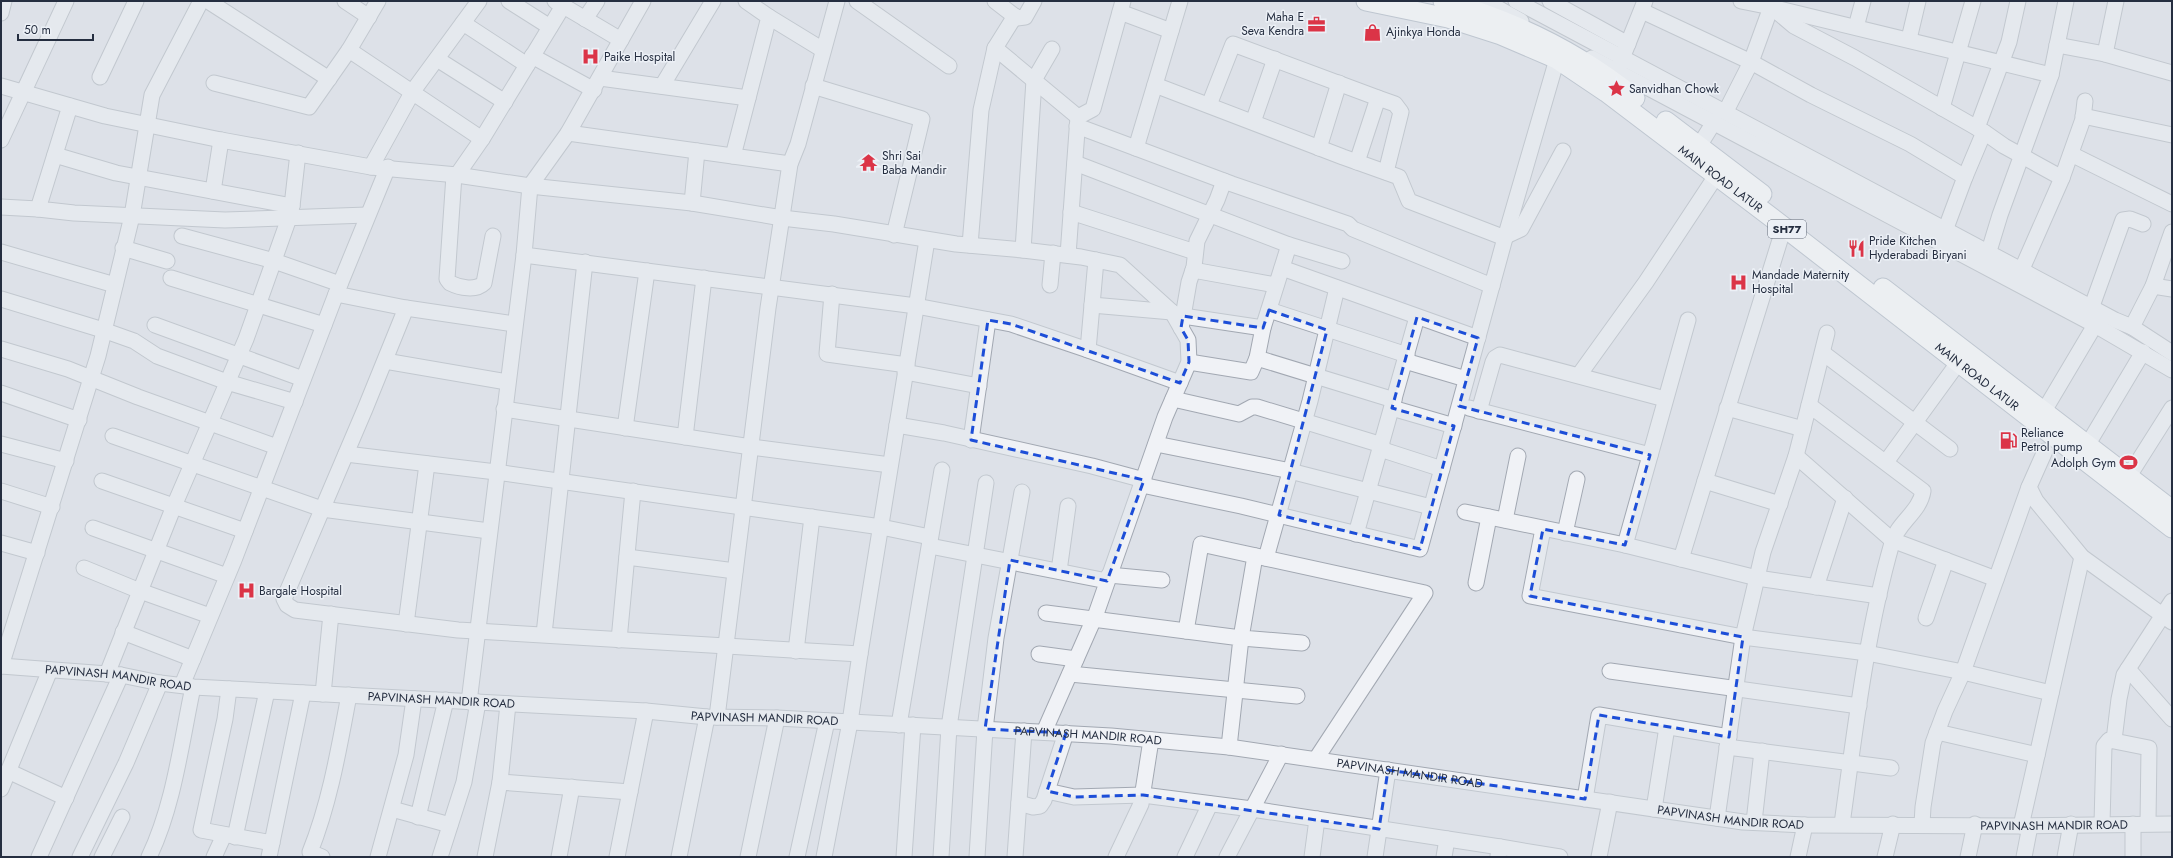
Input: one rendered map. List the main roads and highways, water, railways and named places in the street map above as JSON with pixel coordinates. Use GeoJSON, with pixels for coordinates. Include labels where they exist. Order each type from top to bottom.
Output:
{"type":"FeatureCollection","features":[{"type":"Feature","properties":{"kind":"main road","name":"MAIN ROAD LATUR"},"geometry":{"type":"LineString","coordinates":[[1366,1],[1448,18],[1501,35],[1559,49],[1617,69],[1699,146],[2172,510]]}},
{"type":"Feature","properties":{"kind":"main road","name":"MAIN ROAD LATUR"},"geometry":{"type":"LineString","coordinates":[[1448,1],[1507,22],[1559,49]]}},
{"type":"Feature","properties":{"kind":"main road","name":"MAIN ROAD LATUR"},"geometry":{"type":"LineString","coordinates":[[1617,69],[1716,176],[2172,528]]}},
{"type":"Feature","properties":{"kind":"place","name":"Maha E Seva Kendra"},"geometry":{"type":"Point","coordinates":[1317,24]}},
{"type":"Feature","properties":{"kind":"place","name":"Ajinkya Honda"},"geometry":{"type":"Point","coordinates":[1373,32]}},
{"type":"Feature","properties":{"kind":"place","name":"Paike Hospital"},"geometry":{"type":"Point","coordinates":[591,57]}},
{"type":"Feature","properties":{"kind":"place","name":"Sanvidhan Chowk"},"geometry":{"type":"Point","coordinates":[1616,89]}},
{"type":"Feature","properties":{"kind":"place","name":"Shri Sai Baba Mandir"},"geometry":{"type":"Point","coordinates":[869,163]}},
{"type":"Feature","properties":{"kind":"place","name":"Pride Kitchen Hyderabadi Biryani"},"geometry":{"type":"Point","coordinates":[1856,248]}},
{"type":"Feature","properties":{"kind":"place","name":"Mandade Maternity Hospital"},"geometry":{"type":"Point","coordinates":[1739,282]}},
{"type":"Feature","properties":{"kind":"place","name":"Reliance Petrol pump"},"geometry":{"type":"Point","coordinates":[2008,440]}},
{"type":"Feature","properties":{"kind":"place","name":"Adolph Gym"},"geometry":{"type":"Point","coordinates":[2129,463]}},
{"type":"Feature","properties":{"kind":"place","name":"Bargale Hospital"},"geometry":{"type":"Point","coordinates":[246,591]}}]}
